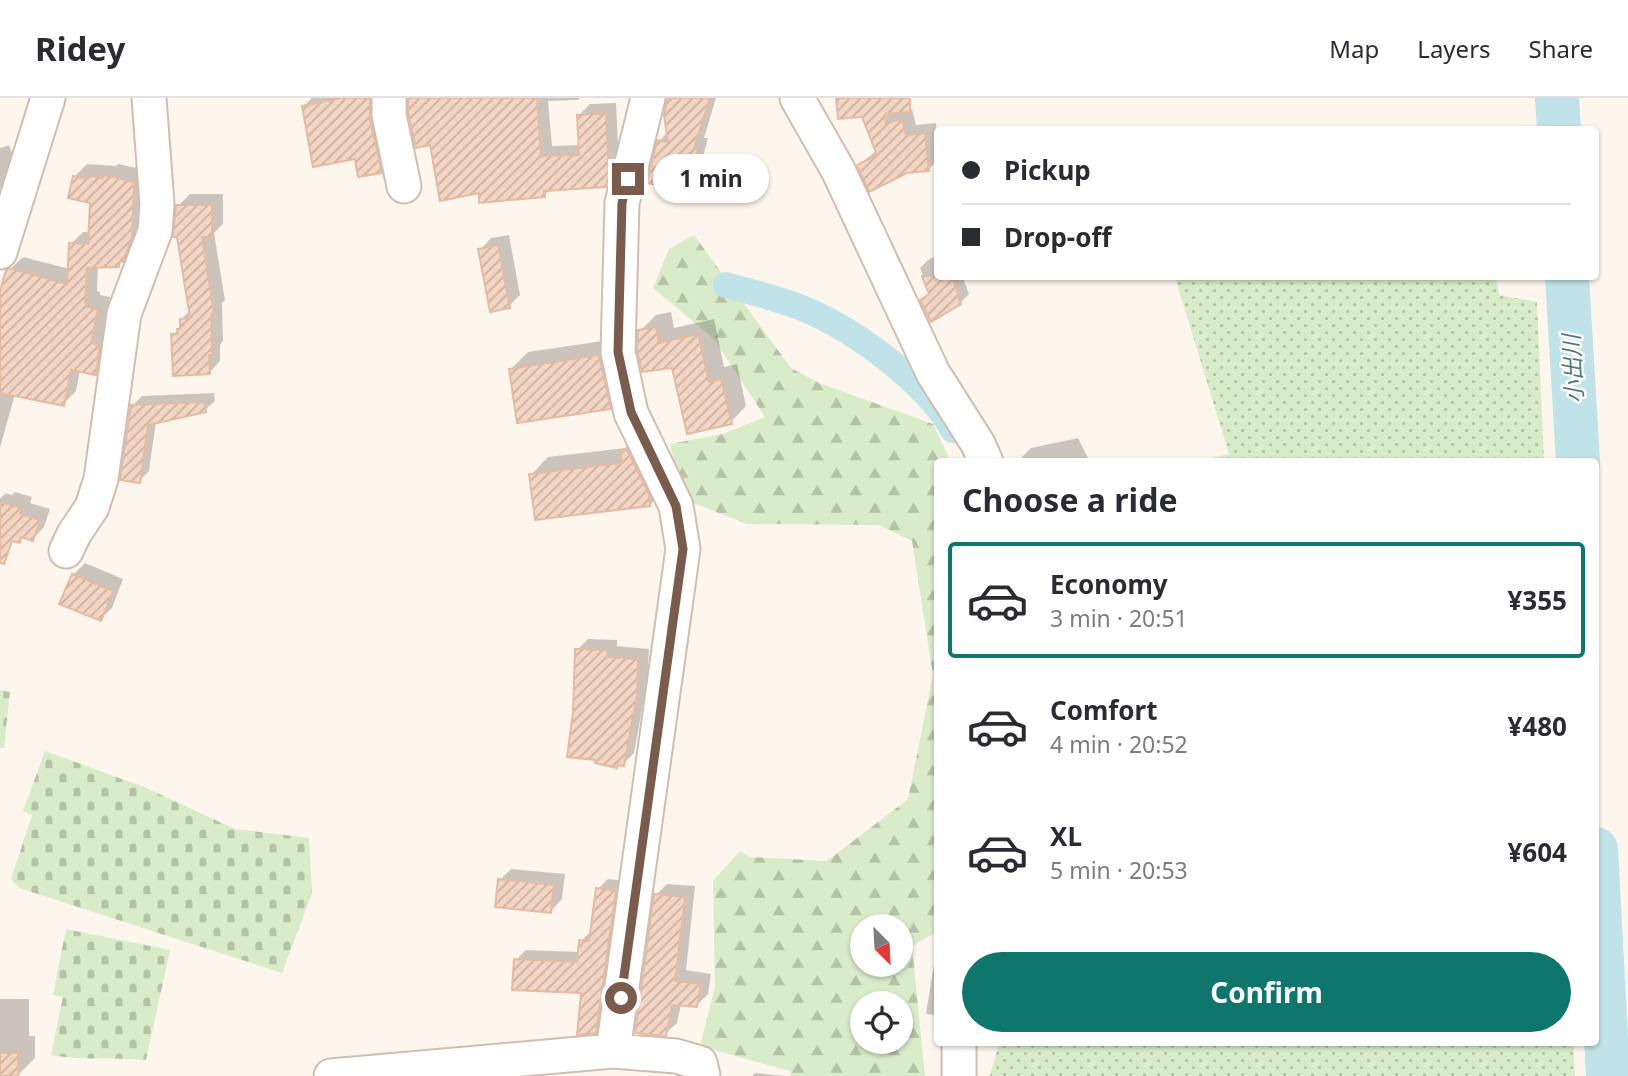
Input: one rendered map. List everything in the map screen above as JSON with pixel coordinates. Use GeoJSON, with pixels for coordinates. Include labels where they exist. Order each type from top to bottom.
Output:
{"type":"FeatureCollection","features":[{"type":"Feature","properties":{"kind":"street"},"geometry":{"type":"LineString","coordinates":[[0,252],[48,98]]}},
{"type":"Feature","properties":{"kind":"street"},"geometry":{"type":"LineString","coordinates":[[66,551],[92,507],[101,479],[124,314],[155,231],[157,204],[149,98]]}},
{"type":"Feature","properties":{"kind":"street"},"geometry":{"type":"LineString","coordinates":[[389,98],[388,115],[404,186]]}},
{"type":"Feature","properties":{"kind":"street"},"geometry":{"type":"LineString","coordinates":[[613,1051],[683,549],[676,506],[631,412],[618,352],[622,203],[648,98]]}},
{"type":"Feature","properties":{"kind":"street"},"geometry":{"type":"LineString","coordinates":[[797,98],[838,170],[933,373],[984,458]]}},
{"type":"Feature","properties":{"kind":"street"},"geometry":{"type":"LineString","coordinates":[[959,1046],[959,1076]]}},
{"type":"Feature","properties":{"kind":"street"},"geometry":{"type":"LineString","coordinates":[[331,1076],[613,1051],[676,1056],[700,1063],[703,1076]]}},
{"type":"Feature","properties":{"kind":"green space"},"geometry":{"type":"Polygon","coordinates":[[[694,235],[791,368],[819,383],[933,424],[949,458],[934,458],[934,933],[914,945],[914,914],[850,914],[850,977],[913,977],[914,966],[925,1076],[791,1076],[790,1071],[700,1046],[715,987],[713,881],[740,851],[749,857],[827,861],[908,799],[933,675],[912,541],[879,525],[747,524],[683,499],[670,444],[723,434],[765,417],[714,339],[653,288],[669,249],[694,235]]]}},
{"type":"Feature","properties":{"kind":"green space"},"geometry":{"type":"Polygon","coordinates":[[[1176,280],[1496,280],[1499,295],[1537,302],[1544,458],[1213,458],[1229,454],[1176,280]]]}},
{"type":"Feature","properties":{"kind":"green space"},"geometry":{"type":"Polygon","coordinates":[[[0,690],[10,692],[4,748],[0,748],[0,690]]]}},
{"type":"Feature","properties":{"kind":"green space"},"geometry":{"type":"Polygon","coordinates":[[[45,751],[144,787],[235,829],[309,838],[312,893],[282,973],[19,888],[11,879],[32,815],[23,811],[45,751]]]}},
{"type":"Feature","properties":{"kind":"green space"},"geometry":{"type":"Polygon","coordinates":[[[66,929],[170,950],[146,1060],[51,1055],[63,997],[53,995],[66,929]]]}},
{"type":"Feature","properties":{"kind":"green space"},"geometry":{"type":"Polygon","coordinates":[[[998,1046],[1573,1046],[1575,1076],[990,1076],[998,1046]]]}},
{"type":"Feature","properties":{"kind":"building"},"geometry":{"type":"Polygon","coordinates":[[[341,98],[370,98],[370,119],[382,173],[358,177],[355,159],[313,167],[302,106],[341,98]]]}},
{"type":"Feature","properties":{"kind":"building"},"geometry":{"type":"Polygon","coordinates":[[[408,98],[537,98],[541,156],[579,155],[577,115],[606,113],[609,176],[606,187],[544,191],[545,197],[479,203],[479,193],[440,201],[430,145],[416,148],[408,113],[408,98]]]}},
{"type":"Feature","properties":{"kind":"building"},"geometry":{"type":"Polygon","coordinates":[[[667,98],[710,98],[694,148],[698,149],[687,192],[647,183],[657,140],[668,142],[664,115],[667,98]]]}},
{"type":"Feature","properties":{"kind":"building"},"geometry":{"type":"Polygon","coordinates":[[[836,98],[910,98],[910,112],[885,114],[886,123],[902,119],[906,135],[925,133],[929,171],[907,173],[869,192],[857,165],[877,155],[862,117],[838,119],[836,98]]]}},
{"type":"Feature","properties":{"kind":"building"},"geometry":{"type":"Polygon","coordinates":[[[88,175],[103,178],[104,175],[134,182],[132,238],[123,262],[119,262],[119,267],[87,268],[85,303],[98,310],[91,343],[100,345],[96,375],[71,370],[64,406],[0,393],[0,291],[6,270],[9,268],[67,284],[69,243],[88,244],[90,203],[68,198],[73,176],[87,179],[88,175]]]}},
{"type":"Feature","properties":{"kind":"building"},"geometry":{"type":"Polygon","coordinates":[[[176,205],[212,205],[212,237],[202,237],[214,313],[211,314],[210,374],[173,376],[171,334],[178,334],[180,319],[190,318],[177,237],[173,237],[176,205]]]}},
{"type":"Feature","properties":{"kind":"building"},"geometry":{"type":"Polygon","coordinates":[[[498,245],[510,308],[490,312],[478,249],[498,245]]]}},
{"type":"Feature","properties":{"kind":"building"},"geometry":{"type":"Polygon","coordinates":[[[922,276],[934,276],[934,280],[953,280],[961,304],[931,322],[920,300],[929,294],[922,276]]]}},
{"type":"Feature","properties":{"kind":"building"},"geometry":{"type":"Polygon","coordinates":[[[656,327],[659,343],[698,334],[709,382],[721,379],[732,424],[687,434],[672,368],[642,372],[637,350],[638,330],[656,327]]]}},
{"type":"Feature","properties":{"kind":"building"},"geometry":{"type":"Polygon","coordinates":[[[599,355],[611,409],[517,423],[509,369],[599,355]]]}},
{"type":"Feature","properties":{"kind":"building"},"geometry":{"type":"Polygon","coordinates":[[[204,402],[206,412],[148,425],[140,483],[120,480],[131,405],[204,402]]]}},
{"type":"Feature","properties":{"kind":"building"},"geometry":{"type":"Polygon","coordinates":[[[620,450],[627,450],[649,494],[650,506],[535,520],[529,474],[622,463],[620,450]]]}},
{"type":"Feature","properties":{"kind":"building"},"geometry":{"type":"Polygon","coordinates":[[[0,502],[22,508],[20,514],[40,520],[33,541],[21,537],[20,543],[12,541],[4,564],[0,563],[0,502]]]}},
{"type":"Feature","properties":{"kind":"building"},"geometry":{"type":"Polygon","coordinates":[[[72,574],[113,591],[101,621],[59,604],[72,574]]]}},
{"type":"Feature","properties":{"kind":"building"},"geometry":{"type":"Polygon","coordinates":[[[575,649],[607,650],[607,657],[638,659],[637,695],[624,766],[618,765],[617,768],[595,763],[595,760],[567,757],[573,712],[575,649]]]}},
{"type":"Feature","properties":{"kind":"building"},"geometry":{"type":"Polygon","coordinates":[[[498,879],[554,885],[551,913],[495,907],[498,879]]]}},
{"type":"Feature","properties":{"kind":"building"},"geometry":{"type":"Polygon","coordinates":[[[596,888],[616,891],[596,1033],[577,1035],[581,993],[512,990],[514,959],[577,962],[579,940],[589,941],[596,888]]]}},
{"type":"Feature","properties":{"kind":"building"},"geometry":{"type":"Polygon","coordinates":[[[654,894],[685,897],[675,981],[701,984],[697,1007],[672,1005],[666,1036],[635,1033],[654,894]]]}},
{"type":"Feature","properties":{"kind":"building"},"geometry":{"type":"Polygon","coordinates":[[[0,1053],[18,1053],[18,1076],[0,1076],[0,1053]]]}},
{"type":"Feature","properties":{"kind":"waterway","name":"小出川"},"geometry":{"type":"LineString","coordinates":[[1557,98],[1559,126]]}},
{"type":"Feature","properties":{"kind":"waterway","name":"小出川"},"geometry":{"type":"LineString","coordinates":[[1567,280],[1578,458]]}},
{"type":"Feature","properties":{"kind":"waterway"},"geometry":{"type":"LineString","coordinates":[[726,285],[799,307],[828,320],[869,345],[909,377],[941,412],[953,430]]}},
{"type":"Feature","properties":{"kind":"waterway","name":"小出川"},"geometry":{"type":"LineString","coordinates":[[1599,906],[1608,1076]]}},
{"type":"Feature","properties":{"kind":"route"},"geometry":{"type":"LineString","coordinates":[[621,998],[683,549],[676,506],[631,412],[618,352],[622,203],[628,179]]}}]}
